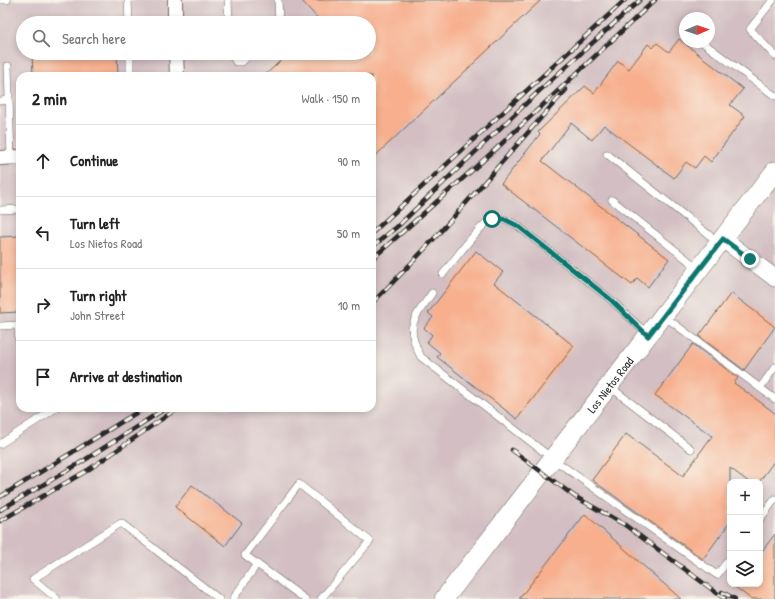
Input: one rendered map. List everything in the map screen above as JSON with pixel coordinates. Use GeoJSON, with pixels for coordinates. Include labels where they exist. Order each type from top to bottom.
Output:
{"type":"FeatureCollection","features":[{"type":"Feature","properties":{"kind":"main road","name":"Los Nietos Road"},"geometry":{"type":"LineString","coordinates":[[444,599],[775,171]]}},
{"type":"Feature","properties":{"kind":"street"},"geometry":{"type":"LineString","coordinates":[[174,0],[175,16]]}},
{"type":"Feature","properties":{"kind":"street"},"geometry":{"type":"LineString","coordinates":[[176,60],[177,72]]}},
{"type":"Feature","properties":{"kind":"street"},"geometry":{"type":"LineString","coordinates":[[721,241],[775,278]]}},
{"type":"Feature","properties":{"kind":"lane"},"geometry":{"type":"LineString","coordinates":[[0,0],[7,0]]}},
{"type":"Feature","properties":{"kind":"lane"},"geometry":{"type":"LineString","coordinates":[[128,0],[129,16]]}},
{"type":"Feature","properties":{"kind":"lane"},"geometry":{"type":"LineString","coordinates":[[228,0],[229,16]]}},
{"type":"Feature","properties":{"kind":"lane"},"geometry":{"type":"LineString","coordinates":[[278,0],[279,16]]}},
{"type":"Feature","properties":{"kind":"lane"},"geometry":{"type":"LineString","coordinates":[[773,0],[750,29],[775,56]]}},
{"type":"Feature","properties":{"kind":"lane"},"geometry":{"type":"LineString","coordinates":[[710,48],[775,96]]}},
{"type":"Feature","properties":{"kind":"lane"},"geometry":{"type":"LineString","coordinates":[[130,60],[130,72]]}},
{"type":"Feature","properties":{"kind":"lane"},"geometry":{"type":"LineString","coordinates":[[235,60],[236,62],[242,62],[244,60]]}},
{"type":"Feature","properties":{"kind":"lane"},"geometry":{"type":"LineString","coordinates":[[8,66],[10,158]]}},
{"type":"Feature","properties":{"kind":"lane"},"geometry":{"type":"LineString","coordinates":[[0,101],[9,100]]}},
{"type":"Feature","properties":{"kind":"lane"},"geometry":{"type":"LineString","coordinates":[[607,154],[721,241]]}},
{"type":"Feature","properties":{"kind":"lane"},"geometry":{"type":"LineString","coordinates":[[612,200],[699,270]]}},
{"type":"Feature","properties":{"kind":"lane"},"geometry":{"type":"LineString","coordinates":[[0,210],[16,209]]}},
{"type":"Feature","properties":{"kind":"lane"},"geometry":{"type":"LineString","coordinates":[[443,274],[483,226],[492,219],[504,219],[518,226],[598,290],[648,336]]}},
{"type":"Feature","properties":{"kind":"lane"},"geometry":{"type":"LineString","coordinates":[[432,293],[412,323],[413,343],[421,357],[553,459],[717,575],[727,562]]}},
{"type":"Feature","properties":{"kind":"lane"},"geometry":{"type":"LineString","coordinates":[[664,316],[775,399]]}},
{"type":"Feature","properties":{"kind":"lane"},"geometry":{"type":"LineString","coordinates":[[0,326],[16,325]]}},
{"type":"Feature","properties":{"kind":"lane"},"geometry":{"type":"LineString","coordinates":[[760,388],[775,367]]}},
{"type":"Feature","properties":{"kind":"lane"},"geometry":{"type":"LineString","coordinates":[[609,386],[692,449]]}},
{"type":"Feature","properties":{"kind":"lane"},"geometry":{"type":"LineString","coordinates":[[0,444],[49,412]]}},
{"type":"Feature","properties":{"kind":"lane"},"geometry":{"type":"LineString","coordinates":[[305,599],[245,555],[299,484],[370,541],[321,599]]}},
{"type":"Feature","properties":{"kind":"lane"},"geometry":{"type":"LineString","coordinates":[[763,515],[775,499]]}},
{"type":"Feature","properties":{"kind":"lane"},"geometry":{"type":"LineString","coordinates":[[57,599],[33,579],[121,523],[219,599]]}},
{"type":"Feature","properties":{"kind":"lane"},"geometry":{"type":"LineString","coordinates":[[233,599],[257,564]]}},
{"type":"Feature","properties":{"kind":"shaded area"},"geometry":{"type":"Polygon","coordinates":[[[0,0],[775,0],[775,599],[0,599],[0,0]]]}},
{"type":"Feature","properties":{"kind":"building"},"geometry":{"type":"Polygon","coordinates":[[[301,0],[541,0],[376,155],[376,72],[268,72],[281,60],[376,60],[376,16],[316,16],[301,0]]]}},
{"type":"Feature","properties":{"kind":"building"},"geometry":{"type":"Polygon","coordinates":[[[679,39],[679,48],[691,48],[743,89],[730,105],[745,116],[711,162],[704,156],[695,168],[686,162],[674,178],[604,125],[592,140],[571,123],[542,161],[669,259],[648,287],[637,278],[632,285],[501,184],[540,134],[538,132],[585,86],[594,93],[618,61],[629,69],[648,44],[653,48],[657,43],[669,52],[679,39]]]}},
{"type":"Feature","properties":{"kind":"building"},"geometry":{"type":"Polygon","coordinates":[[[32,60],[117,60],[118,72],[33,72],[32,60]]]}},
{"type":"Feature","properties":{"kind":"building"},"geometry":{"type":"Polygon","coordinates":[[[16,236],[16,312],[0,313],[0,237],[16,236]]]}},
{"type":"Feature","properties":{"kind":"building"},"geometry":{"type":"Polygon","coordinates":[[[476,251],[503,272],[494,283],[574,346],[517,419],[437,357],[440,353],[427,342],[432,335],[424,328],[433,317],[428,313],[476,251]]]}},
{"type":"Feature","properties":{"kind":"building"},"geometry":{"type":"Polygon","coordinates":[[[731,293],[775,327],[744,370],[699,336],[731,293]]]}},
{"type":"Feature","properties":{"kind":"building"},"geometry":{"type":"Polygon","coordinates":[[[693,344],[738,378],[734,383],[775,413],[775,460],[761,479],[745,479],[730,468],[730,479],[727,479],[727,526],[703,559],[592,480],[626,434],[683,476],[712,436],[655,395],[693,344]]]}},
{"type":"Feature","properties":{"kind":"building"},"geometry":{"type":"Polygon","coordinates":[[[192,485],[242,523],[225,546],[175,507],[192,485]]]}},
{"type":"Feature","properties":{"kind":"building"},"geometry":{"type":"Polygon","coordinates":[[[585,514],[681,599],[519,599],[585,514]]]}},
{"type":"Feature","properties":{"kind":"building"},"geometry":{"type":"Polygon","coordinates":[[[775,534],[775,599],[751,599],[735,587],[763,587],[763,550],[775,534]]]}},
{"type":"Feature","properties":{"kind":"railway"},"geometry":{"type":"LineString","coordinates":[[376,229],[625,0]]}},
{"type":"Feature","properties":{"kind":"railway"},"geometry":{"type":"LineString","coordinates":[[376,244],[399,225],[538,92],[640,0]]}},
{"type":"Feature","properties":{"kind":"railway"},"geometry":{"type":"LineString","coordinates":[[376,255],[496,149],[655,0]]}},
{"type":"Feature","properties":{"kind":"railway"},"geometry":{"type":"LineString","coordinates":[[376,299],[447,225],[566,90]]}},
{"type":"Feature","properties":{"kind":"railway"},"geometry":{"type":"LineString","coordinates":[[0,497],[138,412]]}},
{"type":"Feature","properties":{"kind":"railway"},"geometry":{"type":"LineString","coordinates":[[0,510],[80,463],[160,412]]}},
{"type":"Feature","properties":{"kind":"railway"},"geometry":{"type":"LineString","coordinates":[[0,521],[88,470],[172,412]]}},
{"type":"Feature","properties":{"kind":"railway"},"geometry":{"type":"LineString","coordinates":[[512,450],[574,496],[625,525],[725,599]]}},
{"type":"Feature","properties":{"kind":"railway"},"geometry":{"type":"LineString","coordinates":[[722,592],[735,599]]}},
{"type":"Feature","properties":{"kind":"route"},"geometry":{"type":"LineString","coordinates":[[492,219],[504,219],[518,226],[610,299],[648,336],[723,239],[750,259]]}}]}
